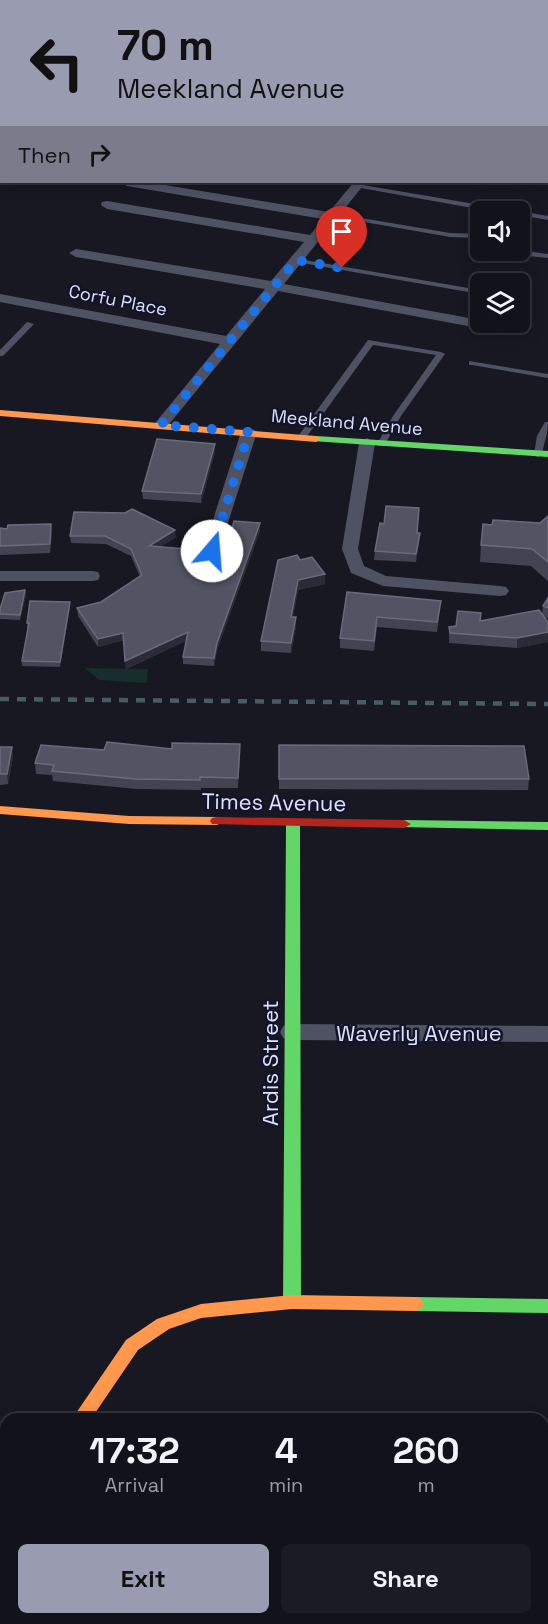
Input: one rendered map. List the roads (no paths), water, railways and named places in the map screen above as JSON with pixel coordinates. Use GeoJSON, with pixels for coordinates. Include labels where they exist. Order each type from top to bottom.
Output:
{"type":"FeatureCollection","features":[{"type":"Feature","properties":{"kind":"street"},"geometry":{"type":"LineString","coordinates":[[133,183],[332,216]]}},
{"type":"Feature","properties":{"kind":"street"},"geometry":{"type":"LineString","coordinates":[[161,425],[359,184]]}},
{"type":"Feature","properties":{"kind":"street"},"geometry":{"type":"LineString","coordinates":[[107,205],[312,239]]}},
{"type":"Feature","properties":{"kind":"street"},"geometry":{"type":"LineString","coordinates":[[76,253],[275,286],[470,322]]}},
{"type":"Feature","properties":{"kind":"street","name":"Corfu Place"},"geometry":{"type":"LineString","coordinates":[[0,298],[229,341]]}},
{"type":"Feature","properties":{"kind":"street","name":"Meekland Avenue"},"geometry":{"type":"LineString","coordinates":[[0,413],[543,454]]}},
{"type":"Feature","properties":{"kind":"street"},"geometry":{"type":"LineString","coordinates":[[212,551],[249,432]]}},
{"type":"Feature","properties":{"kind":"street"},"geometry":{"type":"LineString","coordinates":[[374,443],[350,549],[357,569],[383,581],[500,591]]}},
{"type":"Feature","properties":{"kind":"street"},"geometry":{"type":"LineString","coordinates":[[0,576],[92,576]]}},
{"type":"Feature","properties":{"kind":"street","name":"Times Avenue"},"geometry":{"type":"LineString","coordinates":[[0,810],[129,820],[548,826]]}},
{"type":"Feature","properties":{"kind":"street","name":"Ardis Street"},"geometry":{"type":"LineString","coordinates":[[292,1302],[293,824]]}},
{"type":"Feature","properties":{"kind":"street","name":"Waverly Avenue"},"geometry":{"type":"LineString","coordinates":[[291,1032],[548,1034]]}},
{"type":"Feature","properties":{"kind":"street"},"geometry":{"type":"LineString","coordinates":[[85,1413],[132,1345],[163,1324],[201,1311],[292,1302],[548,1306]]}},
{"type":"Feature","properties":{"kind":"lane"},"geometry":{"type":"LineString","coordinates":[[359,184],[470,205]]}},
{"type":"Feature","properties":{"kind":"lane"},"geometry":{"type":"LineString","coordinates":[[530,215],[547,218]]}},
{"type":"Feature","properties":{"kind":"lane"},"geometry":{"type":"LineString","coordinates":[[332,216],[450,235],[470,236]]}},
{"type":"Feature","properties":{"kind":"lane"},"geometry":{"type":"LineString","coordinates":[[530,254],[548,256]]}},
{"type":"Feature","properties":{"kind":"lane"},"geometry":{"type":"LineString","coordinates":[[296,260],[470,290]]}},
{"type":"Feature","properties":{"kind":"lane"},"geometry":{"type":"LineString","coordinates":[[0,354],[30,324]]}},
{"type":"Feature","properties":{"kind":"lane"},"geometry":{"type":"LineString","coordinates":[[302,437],[371,342],[441,354],[397,416],[374,443]]}},
{"type":"Feature","properties":{"kind":"lane"},"geometry":{"type":"LineString","coordinates":[[472,363],[548,376]]}},
{"type":"Feature","properties":{"kind":"lane"},"geometry":{"type":"LineString","coordinates":[[543,454],[541,436],[548,424]]}},
{"type":"Feature","properties":{"kind":"railway"},"geometry":{"type":"LineString","coordinates":[[0,699],[548,704]]}}]}
